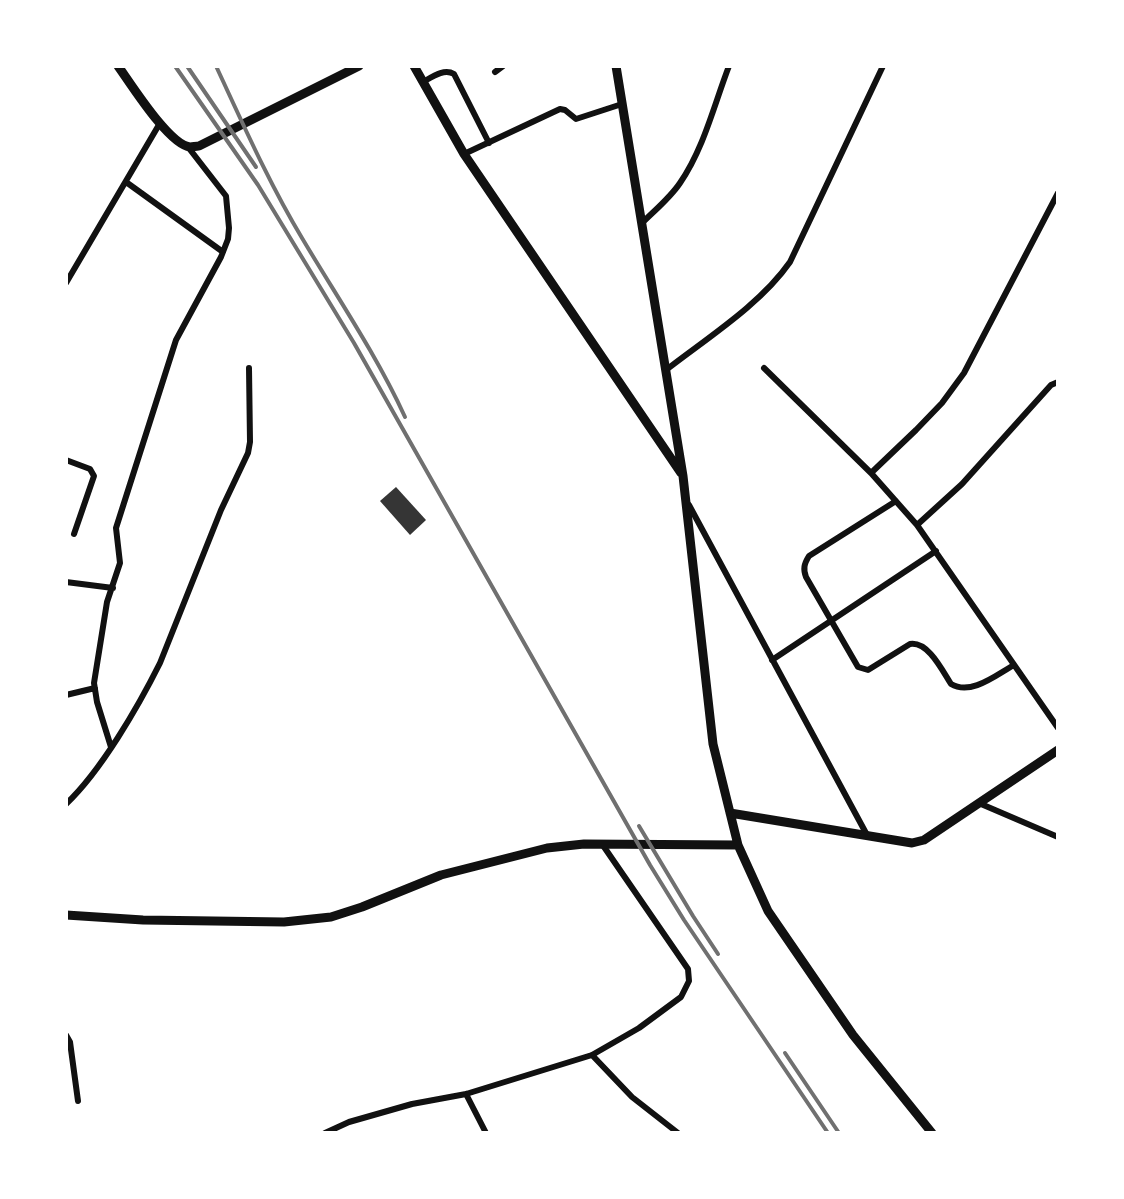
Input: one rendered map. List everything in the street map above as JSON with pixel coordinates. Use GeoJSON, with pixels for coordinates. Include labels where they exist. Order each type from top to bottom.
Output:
{"type":"FeatureCollection","features":[{"type":"Feature","properties":{"kind":"street"},"geometry":{"type":"LineString","coordinates":[[111,747],[97,702],[95,670],[107,602],[120,562],[116,528],[176,340],[190,311],[207,285],[228,239],[226,196],[222,189],[188,147],[175,140],[160,123],[118,66]]}},
{"type":"Feature","properties":{"kind":"street"},"geometry":{"type":"LineString","coordinates":[[188,147],[199,146],[359,66]]}},
{"type":"Feature","properties":{"kind":"street"},"geometry":{"type":"LineString","coordinates":[[414,66],[464,154],[683,476]]}},
{"type":"Feature","properties":{"kind":"street"},"geometry":{"type":"LineString","coordinates":[[495,72],[503,66]]}},
{"type":"Feature","properties":{"kind":"street"},"geometry":{"type":"LineString","coordinates":[[616,66],[683,476],[713,744],[738,845],[768,911],[853,1035],[932,1133]]}},
{"type":"Feature","properties":{"kind":"street"},"geometry":{"type":"LineString","coordinates":[[642,223],[669,197],[689,170],[729,66]]}},
{"type":"Feature","properties":{"kind":"street"},"geometry":{"type":"LineString","coordinates":[[666,370],[731,320],[773,283],[786,268],[883,66]]}},
{"type":"Feature","properties":{"kind":"street"},"geometry":{"type":"LineString","coordinates":[[423,82],[445,71],[451,71],[489,143]]}},
{"type":"Feature","properties":{"kind":"street"},"geometry":{"type":"LineString","coordinates":[[464,154],[560,109],[565,110],[576,119],[622,104]]}},
{"type":"Feature","properties":{"kind":"street"},"geometry":{"type":"LineString","coordinates":[[66,283],[160,123]]}},
{"type":"Feature","properties":{"kind":"street"},"geometry":{"type":"LineString","coordinates":[[126,182],[223,252]]}},
{"type":"Feature","properties":{"kind":"street"},"geometry":{"type":"LineString","coordinates":[[871,473],[935,410],[964,374],[1058,193]]}},
{"type":"Feature","properties":{"kind":"street"},"geometry":{"type":"LineString","coordinates":[[66,804],[111,747],[160,663],[221,510],[248,453],[250,442],[249,368]]}},
{"type":"Feature","properties":{"kind":"street"},"geometry":{"type":"LineString","coordinates":[[764,369],[871,473],[917,525],[1058,728]]}},
{"type":"Feature","properties":{"kind":"street"},"geometry":{"type":"LineString","coordinates":[[917,525],[962,484],[1051,385],[1058,382]]}},
{"type":"Feature","properties":{"kind":"street"},"geometry":{"type":"LineString","coordinates":[[66,460],[90,469],[94,476],[74,534]]}},
{"type":"Feature","properties":{"kind":"street"},"geometry":{"type":"LineString","coordinates":[[686,499],[867,835]]}},
{"type":"Feature","properties":{"kind":"street"},"geometry":{"type":"LineString","coordinates":[[896,501],[809,556],[805,563],[806,577],[858,667],[868,670],[915,643],[925,648],[951,684],[964,689],[1014,665]]}},
{"type":"Feature","properties":{"kind":"street"},"geometry":{"type":"LineString","coordinates":[[772,660],[936,551]]}},
{"type":"Feature","properties":{"kind":"street"},"geometry":{"type":"LineString","coordinates":[[66,582],[113,588]]}},
{"type":"Feature","properties":{"kind":"street"},"geometry":{"type":"LineString","coordinates":[[66,695],[95,688]]}},
{"type":"Feature","properties":{"kind":"street"},"geometry":{"type":"LineString","coordinates":[[730,813],[912,843],[924,840],[981,804],[1058,750]]}},
{"type":"Feature","properties":{"kind":"street"},"geometry":{"type":"LineString","coordinates":[[981,804],[1058,837]]}},
{"type":"Feature","properties":{"kind":"street"},"geometry":{"type":"LineString","coordinates":[[67,918],[284,922],[331,917],[441,875],[547,848],[584,844],[738,845]]}},
{"type":"Feature","properties":{"kind":"street"},"geometry":{"type":"LineString","coordinates":[[325,1133],[349,1122],[401,1107],[466,1094],[592,1055],[639,1028],[681,997],[689,981],[688,969],[602,844]]}},
{"type":"Feature","properties":{"kind":"street"},"geometry":{"type":"LineString","coordinates":[[66,1035],[70,1042],[78,1101]]}},
{"type":"Feature","properties":{"kind":"street"},"geometry":{"type":"LineString","coordinates":[[592,1055],[632,1097],[678,1133]]}},
{"type":"Feature","properties":{"kind":"street"},"geometry":{"type":"LineString","coordinates":[[466,1094],[486,1133]]}},
{"type":"Feature","properties":{"kind":"building"},"geometry":{"type":"Polygon","coordinates":[[[396,487],[426,520],[410,535],[380,501],[396,487]]]}},
{"type":"Feature","properties":{"kind":"railway"},"geometry":{"type":"LineString","coordinates":[[175,66],[258,185],[354,343],[650,865],[684,920],[828,1133]]}},
{"type":"Feature","properties":{"kind":"railway"},"geometry":{"type":"LineString","coordinates":[[187,66],[256,167]]}},
{"type":"Feature","properties":{"kind":"railway"},"geometry":{"type":"LineString","coordinates":[[216,66],[278,196],[369,348],[405,417]]}},
{"type":"Feature","properties":{"kind":"railway"},"geometry":{"type":"LineString","coordinates":[[639,826],[718,954]]}},
{"type":"Feature","properties":{"kind":"railway"},"geometry":{"type":"LineString","coordinates":[[785,1053],[839,1133]]}}]}
